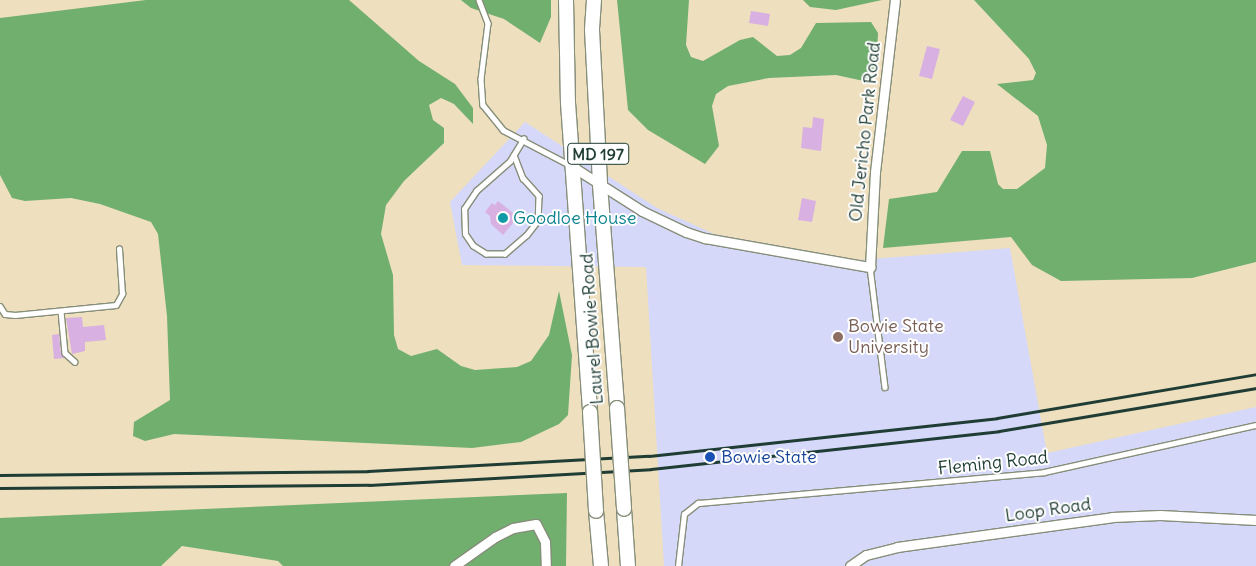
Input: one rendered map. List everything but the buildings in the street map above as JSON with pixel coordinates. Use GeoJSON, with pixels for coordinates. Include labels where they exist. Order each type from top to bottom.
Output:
{"type":"FeatureCollection","features":[{"type":"Feature","properties":{"kind":"main road","name":"Laurel Bowie Road"},"geometry":{"type":"LineString","coordinates":[[566,0],[573,166],[600,566]]}},
{"type":"Feature","properties":{"kind":"main road","name":"Laurel Bowie Road"},"geometry":{"type":"LineString","coordinates":[[594,0],[592,30],[600,185],[628,566]]}},
{"type":"Feature","properties":{"kind":"street","name":"Old Jericho Park Road"},"geometry":{"type":"LineString","coordinates":[[870,267],[876,162],[895,0]]}},
{"type":"Feature","properties":{"kind":"street"},"geometry":{"type":"LineString","coordinates":[[573,166],[600,185],[671,226],[705,238],[870,267]]}},
{"type":"Feature","properties":{"kind":"street","name":"Loop Road"},"geometry":{"type":"LineString","coordinates":[[850,566],[866,555],[897,547],[1112,516],[1160,514],[1256,520]]}},
{"type":"Feature","properties":{"kind":"street"},"geometry":{"type":"LineString","coordinates":[[454,566],[495,537],[513,528],[536,524],[545,542],[546,566]]}},
{"type":"Feature","properties":{"kind":"lane"},"geometry":{"type":"LineString","coordinates":[[479,0],[488,24],[481,78],[483,105],[504,130],[573,166]]}},
{"type":"Feature","properties":{"kind":"lane"},"geometry":{"type":"LineString","coordinates":[[514,155],[523,178],[539,196],[538,221],[523,240],[505,254],[486,254],[473,246],[465,234],[464,209],[476,190],[514,155],[523,140]]}},
{"type":"Feature","properties":{"kind":"lane"},"geometry":{"type":"LineString","coordinates":[[0,306],[3,312],[10,315],[61,311],[119,303],[122,294],[119,249]]}},
{"type":"Feature","properties":{"kind":"lane"},"geometry":{"type":"LineString","coordinates":[[870,267],[885,387]]}},
{"type":"Feature","properties":{"kind":"lane"},"geometry":{"type":"LineString","coordinates":[[61,311],[65,353],[75,362]]}},
{"type":"Feature","properties":{"kind":"lane","name":"Fleming Road"},"geometry":{"type":"LineString","coordinates":[[678,566],[682,522],[689,508],[698,503],[1044,472],[1256,425]]}},
{"type":"Feature","properties":{"kind":"shaded area","name":"Bowie State University"},"geometry":{"type":"Polygon","coordinates":[[[525,122],[657,208],[714,234],[859,260],[1010,248],[1047,453],[1256,407],[1256,566],[664,566],[646,267],[462,265],[450,202],[525,122]]]}},
{"type":"Feature","properties":{"kind":"green space"},"geometry":{"type":"Polygon","coordinates":[[[146,0],[349,0],[419,61],[455,84],[473,108],[473,124],[454,104],[441,98],[429,105],[433,120],[444,128],[444,143],[404,181],[386,205],[381,234],[393,275],[394,335],[398,349],[411,356],[437,349],[461,366],[475,370],[517,367],[531,361],[549,335],[559,291],[572,355],[568,415],[559,424],[521,442],[472,448],[174,434],[145,441],[133,436],[134,422],[170,400],[167,316],[158,234],[151,222],[100,204],[71,198],[25,201],[12,198],[0,175],[0,18],[146,0]]]}},
{"type":"Feature","properties":{"kind":"green space"},"geometry":{"type":"Polygon","coordinates":[[[461,0],[551,0],[551,17],[540,43],[504,19],[471,8],[461,0]]]}},
{"type":"Feature","properties":{"kind":"green space"},"geometry":{"type":"Polygon","coordinates":[[[617,0],[689,0],[686,45],[691,57],[703,61],[740,40],[753,37],[777,56],[790,55],[801,48],[816,23],[871,22],[878,33],[876,74],[864,81],[836,75],[769,78],[728,86],[716,94],[712,106],[719,146],[705,164],[648,130],[628,110],[617,0]]]}},
{"type":"Feature","properties":{"kind":"green space"},"geometry":{"type":"Polygon","coordinates":[[[803,0],[882,0],[836,10],[810,7],[803,0]]]}},
{"type":"Feature","properties":{"kind":"green space"},"geometry":{"type":"Polygon","coordinates":[[[974,0],[1256,0],[1256,262],[1192,278],[1061,281],[1032,265],[1011,237],[883,248],[889,199],[937,192],[962,151],[990,151],[998,184],[1003,189],[1017,189],[1045,168],[1047,145],[1038,116],[997,84],[1033,80],[1036,73],[1029,59],[974,0]]]}},
{"type":"Feature","properties":{"kind":"green space"},"geometry":{"type":"Polygon","coordinates":[[[567,493],[566,566],[283,566],[278,561],[182,546],[161,566],[0,566],[0,518],[567,493]]]}},
{"type":"Feature","properties":{"kind":"railway"},"geometry":{"type":"LineString","coordinates":[[0,475],[368,471],[649,456],[997,418],[1256,374]]}},
{"type":"Feature","properties":{"kind":"railway"},"geometry":{"type":"LineString","coordinates":[[0,488],[369,485],[651,469],[999,431],[1256,388]]}},
{"type":"Feature","properties":{"kind":"place","name":"Goodloe House"},"geometry":{"type":"Point","coordinates":[503,218]}},
{"type":"Feature","properties":{"kind":"place","name":"Bowie State University"},"geometry":{"type":"Point","coordinates":[838,337]}},
{"type":"Feature","properties":{"kind":"place","name":"Bowie State"},"geometry":{"type":"Point","coordinates":[710,457]}}]}
